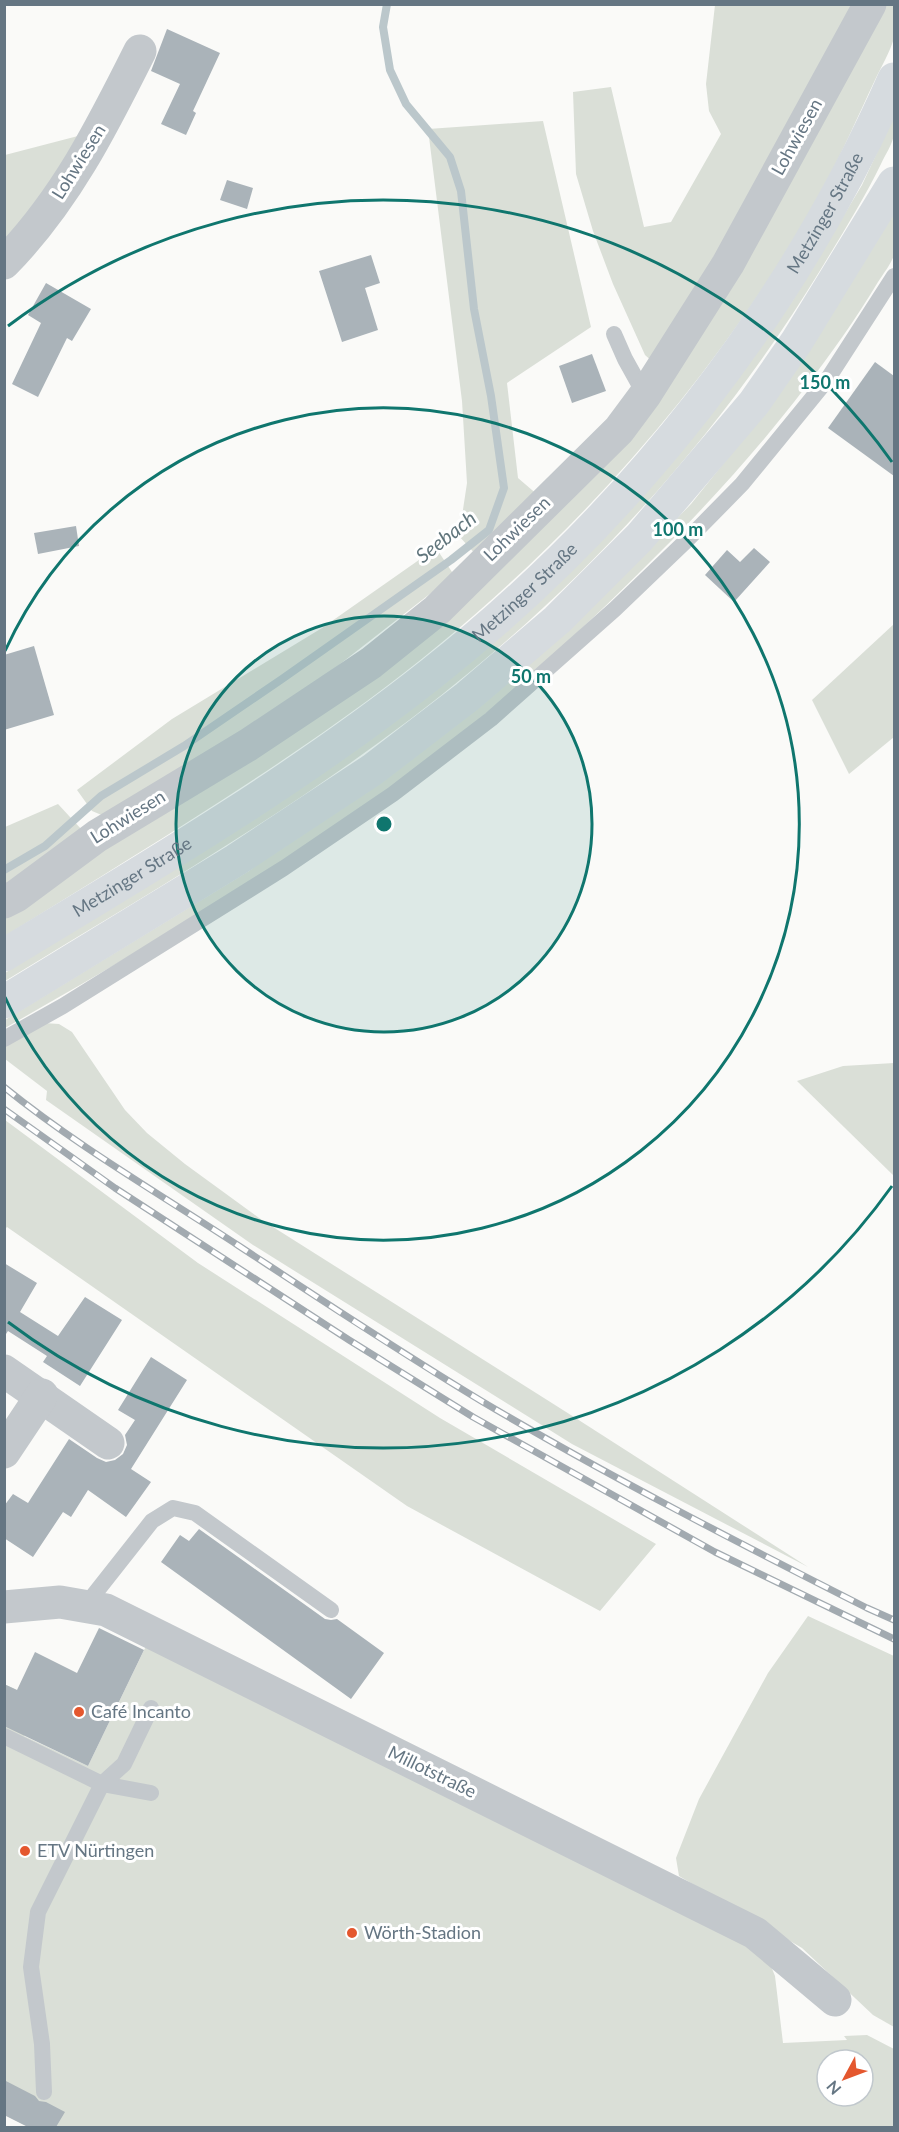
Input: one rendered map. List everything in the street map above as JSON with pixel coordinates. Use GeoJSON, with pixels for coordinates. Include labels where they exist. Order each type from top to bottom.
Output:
{"type":"FeatureCollection","features":[{"type":"Feature","properties":{"kind":"main road","name":"Metzinger Straße"},"geometry":{"type":"LineString","coordinates":[[4,955],[103,897],[246,806],[350,735],[434,671],[568,551],[646,469],[696,408],[748,337],[839,193],[894,79]]}},
{"type":"Feature","properties":{"kind":"main road"},"geometry":{"type":"LineString","coordinates":[[4,1002],[237,860],[363,777],[467,697],[557,620],[640,537],[754,403],[803,332],[894,183]]}},
{"type":"Feature","properties":{"kind":"street","name":"Lohwiesen"},"geometry":{"type":"LineString","coordinates":[[4,902],[16,896],[97,836],[248,745],[371,663],[437,610],[619,430],[645,395],[728,264],[870,4]]}},
{"type":"Feature","properties":{"kind":"street","name":"Lohwiesen"},"geometry":{"type":"LineString","coordinates":[[4,263],[74,177],[101,130],[140,51]]}},
{"type":"Feature","properties":{"kind":"street"},"geometry":{"type":"LineString","coordinates":[[4,1371],[42,1395],[108,1443]]}},
{"type":"Feature","properties":{"kind":"street"},"geometry":{"type":"LineString","coordinates":[[4,1452],[42,1395]]}},
{"type":"Feature","properties":{"kind":"street","name":"Millotstraße"},"geometry":{"type":"LineString","coordinates":[[4,1607],[60,1602],[106,1610],[755,1933],[836,2000]]}},
{"type":"Feature","properties":{"kind":"lane"},"geometry":{"type":"LineString","coordinates":[[4,1039],[63,1006],[284,868],[393,794],[506,706],[622,603],[742,484],[827,380],[894,276]]}},
{"type":"Feature","properties":{"kind":"lane"},"geometry":{"type":"LineString","coordinates":[[614,334],[645,395]]}},
{"type":"Feature","properties":{"kind":"lane"},"geometry":{"type":"LineString","coordinates":[[85,1606],[152,1521],[172,1508],[195,1513],[331,1610]]}},
{"type":"Feature","properties":{"kind":"lane"},"geometry":{"type":"LineString","coordinates":[[44,2092],[42,2044],[31,1967],[38,1912],[102,1784],[124,1764],[151,1708]]}},
{"type":"Feature","properties":{"kind":"lane"},"geometry":{"type":"LineString","coordinates":[[4,1736],[102,1784],[151,1793]]}},
{"type":"Feature","properties":{"kind":"shaded area"},"geometry":{"type":"Polygon","coordinates":[[[715,5],[863,5],[655,364],[645,355],[613,284],[593,231],[576,174],[573,92],[611,87],[644,227],[671,222],[721,134],[709,111],[706,84],[715,5]]]}},
{"type":"Feature","properties":{"kind":"shaded area"},"geometry":{"type":"Polygon","coordinates":[[[878,5],[894,5],[894,38],[823,188],[780,262],[732,333],[623,469],[563,532],[500,592],[434,649],[367,701],[234,793],[5,936],[5,909],[300,716],[582,479],[878,5]]]}},
{"type":"Feature","properties":{"kind":"shaded area"},"geometry":{"type":"Polygon","coordinates":[[[894,116],[893,139],[874,178],[785,326],[706,433],[663,485],[571,582],[471,671],[360,756],[303,796],[185,872],[5,981],[5,973],[300,788],[683,447],[736,381],[793,300],[862,185],[894,116]]]}},
{"type":"Feature","properties":{"kind":"shaded area"},"geometry":{"type":"Polygon","coordinates":[[[543,121],[591,327],[507,383],[518,478],[539,496],[477,556],[459,536],[467,483],[462,401],[428,129],[543,121]]]}},
{"type":"Feature","properties":{"kind":"shaded area"},"geometry":{"type":"Polygon","coordinates":[[[101,130],[5,263],[5,155],[101,130]]]}},
{"type":"Feature","properties":{"kind":"shaded area"},"geometry":{"type":"Polygon","coordinates":[[[894,212],[893,258],[852,323],[814,376],[765,438],[703,507],[578,632],[451,742],[338,824],[198,915],[5,1028],[5,1020],[249,871],[628,569],[691,504],[731,454],[894,212]]]}},
{"type":"Feature","properties":{"kind":"shaded area"},"geometry":{"type":"Polygon","coordinates":[[[436,548],[454,575],[335,668],[250,729],[104,816],[92,811],[77,790],[172,719],[322,628],[436,548]]]}},
{"type":"Feature","properties":{"kind":"shaded area"},"geometry":{"type":"Polygon","coordinates":[[[894,624],[894,737],[849,774],[812,700],[894,624]]]}},
{"type":"Feature","properties":{"kind":"shaded area"},"geometry":{"type":"Polygon","coordinates":[[[58,804],[82,830],[5,893],[5,827],[58,804]]]}},
{"type":"Feature","properties":{"kind":"shaded area"},"geometry":{"type":"Polygon","coordinates":[[[44,1023],[59,1024],[72,1032],[125,1110],[147,1133],[262,1220],[808,1567],[572,1444],[253,1245],[46,1100],[47,1091],[5,1059],[4,1045],[44,1023]]]}},
{"type":"Feature","properties":{"kind":"shaded area"},"geometry":{"type":"Polygon","coordinates":[[[894,1063],[894,1176],[797,1081],[843,1066],[894,1063]]]}},
{"type":"Feature","properties":{"kind":"shaded area"},"geometry":{"type":"Polygon","coordinates":[[[5,1120],[198,1263],[440,1418],[656,1544],[600,1611],[407,1506],[7,1227],[5,1229],[5,1120]]]}},
{"type":"Feature","properties":{"kind":"shaded area"},"geometry":{"type":"Polygon","coordinates":[[[808,1616],[894,1656],[894,2027],[873,2015],[802,1948],[679,1876],[676,1858],[699,1799],[768,1673],[808,1616]]]}},
{"type":"Feature","properties":{"kind":"shaded area","name":"Wörth-Stadion"},"geometry":{"type":"Polygon","coordinates":[[[147,1644],[727,1926],[768,1959],[775,1976],[783,2043],[847,2040],[844,2036],[867,2035],[894,2049],[894,2127],[28,2127],[5,2115],[4,1684],[41,1701],[24,1736],[88,1766],[147,1644]]]}},
{"type":"Feature","properties":{"kind":"building"},"geometry":{"type":"Polygon","coordinates":[[[167,29],[220,53],[193,111],[196,113],[186,135],[161,124],[180,84],[151,71],[167,29]]]}},
{"type":"Feature","properties":{"kind":"building"},"geometry":{"type":"Polygon","coordinates":[[[227,180],[253,188],[247,209],[220,200],[227,180]]]}},
{"type":"Feature","properties":{"kind":"building"},"geometry":{"type":"Polygon","coordinates":[[[371,255],[380,283],[365,288],[378,330],[342,342],[319,271],[371,255]]]}},
{"type":"Feature","properties":{"kind":"building"},"geometry":{"type":"Polygon","coordinates":[[[46,283],[91,309],[72,341],[67,338],[38,397],[12,384],[41,323],[28,315],[46,283]]]}},
{"type":"Feature","properties":{"kind":"building"},"geometry":{"type":"Polygon","coordinates":[[[592,354],[606,391],[572,403],[559,366],[592,354]]]}},
{"type":"Feature","properties":{"kind":"building"},"geometry":{"type":"Polygon","coordinates":[[[875,362],[894,376],[894,476],[828,428],[875,362]]]}},
{"type":"Feature","properties":{"kind":"building"},"geometry":{"type":"Polygon","coordinates":[[[76,526],[79,546],[38,554],[34,533],[76,526]]]}},
{"type":"Feature","properties":{"kind":"building"},"geometry":{"type":"Polygon","coordinates":[[[754,548],[770,562],[734,602],[705,575],[727,550],[740,562],[754,548]]]}},
{"type":"Feature","properties":{"kind":"building"},"geometry":{"type":"Polygon","coordinates":[[[34,646],[54,715],[4,730],[4,655],[34,646]]]}},
{"type":"Feature","properties":{"kind":"building"},"geometry":{"type":"Polygon","coordinates":[[[4,1263],[37,1283],[20,1312],[58,1336],[85,1297],[122,1320],[80,1386],[43,1362],[47,1356],[8,1331],[4,1337],[4,1263]]]}},
{"type":"Feature","properties":{"kind":"building"},"geometry":{"type":"Polygon","coordinates":[[[151,1357],[187,1380],[131,1469],[151,1482],[126,1517],[88,1490],[71,1517],[63,1512],[33,1557],[4,1538],[4,1506],[13,1494],[28,1503],[69,1439],[106,1462],[115,1460],[123,1454],[127,1445],[125,1435],[135,1420],[118,1410],[151,1357]]]}},
{"type":"Feature","properties":{"kind":"building"},"geometry":{"type":"Polygon","coordinates":[[[199,1529],[325,1619],[337,1619],[384,1653],[351,1699],[161,1562],[180,1535],[189,1541],[199,1529]]]}},
{"type":"Feature","properties":{"kind":"building"},"geometry":{"type":"Polygon","coordinates":[[[99,1628],[144,1650],[88,1766],[4,1726],[4,1684],[17,1690],[35,1652],[77,1673],[99,1628]]]}},
{"type":"Feature","properties":{"kind":"building"},"geometry":{"type":"Polygon","coordinates":[[[4,2080],[35,2096],[39,2101],[46,2102],[65,2112],[56,2127],[28,2127],[4,2115],[4,2080]]]}},
{"type":"Feature","properties":{"kind":"waterway","name":"Seebach"},"geometry":{"type":"LineString","coordinates":[[4,870],[45,846],[101,796],[184,746],[282,679],[451,560],[489,530],[504,488],[491,396],[474,309],[461,191],[450,157],[406,104],[390,70],[383,27],[387,4]]}},
{"type":"Feature","properties":{"kind":"railway"},"geometry":{"type":"LineString","coordinates":[[4,1087],[61,1130],[120,1170],[483,1402],[673,1508],[894,1620]]}},
{"type":"Feature","properties":{"kind":"railway"},"geometry":{"type":"LineString","coordinates":[[4,1109],[115,1188],[349,1340],[473,1417],[715,1552],[894,1639]]}},
{"type":"Feature","properties":{"kind":"place","name":"Café Incanto"},"geometry":{"type":"Point","coordinates":[79,1712]}},
{"type":"Feature","properties":{"kind":"place","name":"ETV Nürtingen"},"geometry":{"type":"Point","coordinates":[25,1851]}},
{"type":"Feature","properties":{"kind":"place","name":"Wörth-Stadion"},"geometry":{"type":"Point","coordinates":[352,1933]}}]}
